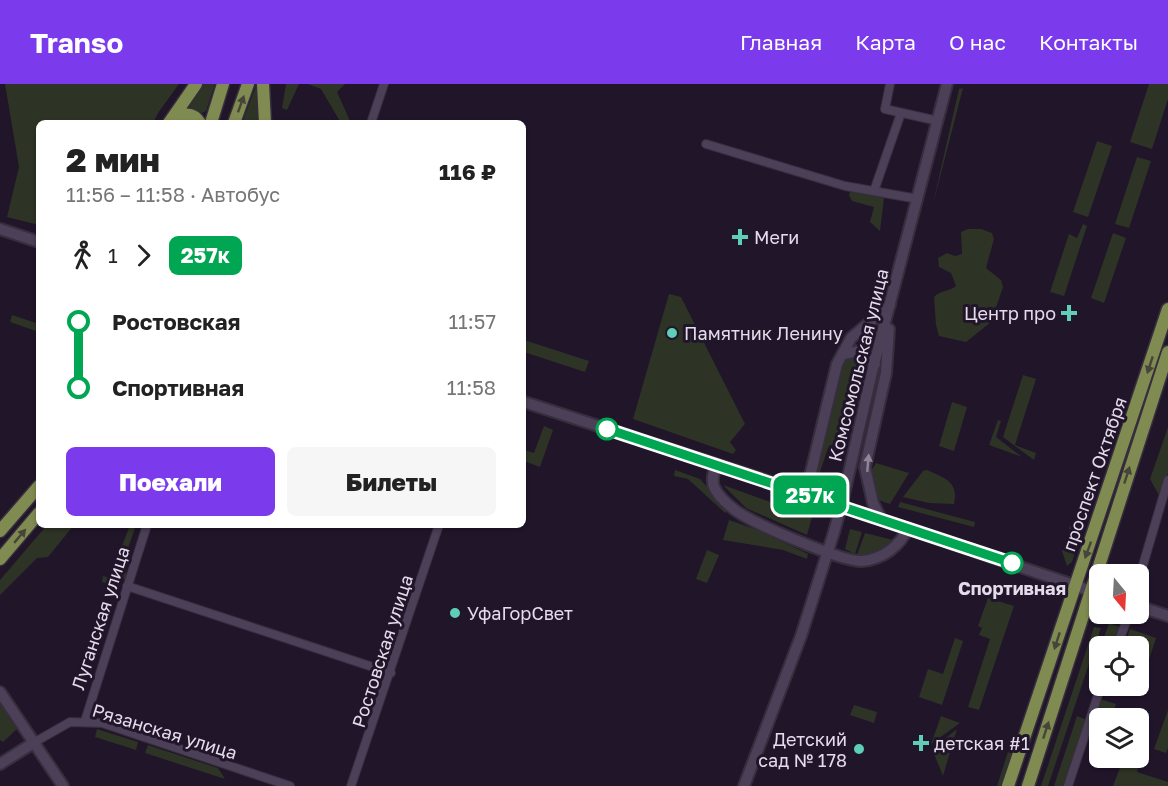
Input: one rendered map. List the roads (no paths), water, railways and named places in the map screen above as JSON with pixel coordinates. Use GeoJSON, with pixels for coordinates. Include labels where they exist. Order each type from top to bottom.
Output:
{"type":"FeatureCollection","features":[{"type":"Feature","properties":{"kind":"main road"},"geometry":{"type":"LineString","coordinates":[[170,120],[196,84]]}},
{"type":"Feature","properties":{"kind":"main road"},"geometry":{"type":"LineString","coordinates":[[212,120],[223,84]]}},
{"type":"Feature","properties":{"kind":"main road"},"geometry":{"type":"LineString","coordinates":[[235,120],[248,84]]}},
{"type":"Feature","properties":{"kind":"main road"},"geometry":{"type":"LineString","coordinates":[[263,84],[265,120]]}},
{"type":"Feature","properties":{"kind":"main road","name":"Комсомольская улица"},"geometry":{"type":"LineString","coordinates":[[744,786],[801,636],[834,532],[873,368],[947,84]]}},
{"type":"Feature","properties":{"kind":"main road"},"geometry":{"type":"LineString","coordinates":[[174,120],[187,114],[197,120]]}},
{"type":"Feature","properties":{"kind":"main road"},"geometry":{"type":"LineString","coordinates":[[0,229],[36,241]]}},
{"type":"Feature","properties":{"kind":"main road"},"geometry":{"type":"LineString","coordinates":[[806,493],[831,383],[843,354],[851,338],[890,305]]}},
{"type":"Feature","properties":{"kind":"main road"},"geometry":{"type":"LineString","coordinates":[[881,519],[873,503],[866,467],[886,373],[890,305]]}},
{"type":"Feature","properties":{"kind":"main road","name":"проспект Октября"},"geometry":{"type":"LineString","coordinates":[[1008,786],[1168,309]]}},
{"type":"Feature","properties":{"kind":"main road"},"geometry":{"type":"LineString","coordinates":[[843,354],[860,351],[873,368]]}},
{"type":"Feature","properties":{"kind":"main road","name":"проспект Октября"},"geometry":{"type":"LineString","coordinates":[[1104,564],[1168,352]]}},
{"type":"Feature","properties":{"kind":"main road"},"geometry":{"type":"LineString","coordinates":[[526,403],[806,493],[1089,590]]}},
{"type":"Feature","properties":{"kind":"main road"},"geometry":{"type":"LineString","coordinates":[[716,465],[712,480],[714,489],[736,511],[827,553],[854,561],[874,557],[899,545],[908,528]]}},
{"type":"Feature","properties":{"kind":"main road"},"geometry":{"type":"LineString","coordinates":[[0,531],[36,489]]}},
{"type":"Feature","properties":{"kind":"main road"},"geometry":{"type":"LineString","coordinates":[[0,559],[36,517]]}},
{"type":"Feature","properties":{"kind":"main road"},"geometry":{"type":"LineString","coordinates":[[1149,610],[1168,616]]}},
{"type":"Feature","properties":{"kind":"main road","name":"проспект Октября"},"geometry":{"type":"LineString","coordinates":[[1028,786],[1089,612]]}},
{"type":"Feature","properties":{"kind":"main road"},"geometry":{"type":"LineString","coordinates":[[0,692],[63,786]]}},
{"type":"Feature","properties":{"kind":"main road"},"geometry":{"type":"LineString","coordinates":[[0,764],[35,742]]}},
{"type":"Feature","properties":{"kind":"street"},"geometry":{"type":"LineString","coordinates":[[372,120],[384,84]]}},
{"type":"Feature","properties":{"kind":"street"},"geometry":{"type":"LineString","coordinates":[[890,84],[885,109],[938,121]]}},
{"type":"Feature","properties":{"kind":"street"},"geometry":{"type":"LineString","coordinates":[[874,191],[901,113]]}},
{"type":"Feature","properties":{"kind":"street"},"geometry":{"type":"LineString","coordinates":[[706,144],[845,186],[918,199]]}},
{"type":"Feature","properties":{"kind":"street"},"geometry":{"type":"LineString","coordinates":[[1143,564],[1168,480]]}},
{"type":"Feature","properties":{"kind":"street","name":"Луганская улица"},"geometry":{"type":"LineString","coordinates":[[85,721],[146,528]]}},
{"type":"Feature","properties":{"kind":"street","name":"Ростовская улица"},"geometry":{"type":"LineString","coordinates":[[351,786],[439,528]]}},
{"type":"Feature","properties":{"kind":"street"},"geometry":{"type":"LineString","coordinates":[[128,586],[391,673]]}},
{"type":"Feature","properties":{"kind":"street"},"geometry":{"type":"LineString","coordinates":[[1068,786],[1098,696]]}},
{"type":"Feature","properties":{"kind":"street","name":"Рязанская улица"},"geometry":{"type":"LineString","coordinates":[[35,742],[70,722],[102,723],[290,786]]}},
{"type":"Feature","properties":{"kind":"place","name":"Меги"},"geometry":{"type":"Point","coordinates":[740,237]}},
{"type":"Feature","properties":{"kind":"place","name":"Центр про"},"geometry":{"type":"Point","coordinates":[1069,313]}},
{"type":"Feature","properties":{"kind":"place","name":"Памятник Ленину"},"geometry":{"type":"Point","coordinates":[672,333]}},
{"type":"Feature","properties":{"kind":"place","name":"Спортивная"},"geometry":{"type":"Point","coordinates":[1012,563]}},
{"type":"Feature","properties":{"kind":"place","name":"УфаГорСвет"},"geometry":{"type":"Point","coordinates":[455,613]}},
{"type":"Feature","properties":{"kind":"place","name":"детская #1"},"geometry":{"type":"Point","coordinates":[921,743]}},
{"type":"Feature","properties":{"kind":"place","name":"Детский сад № 178"},"geometry":{"type":"Point","coordinates":[859,749]}}]}
